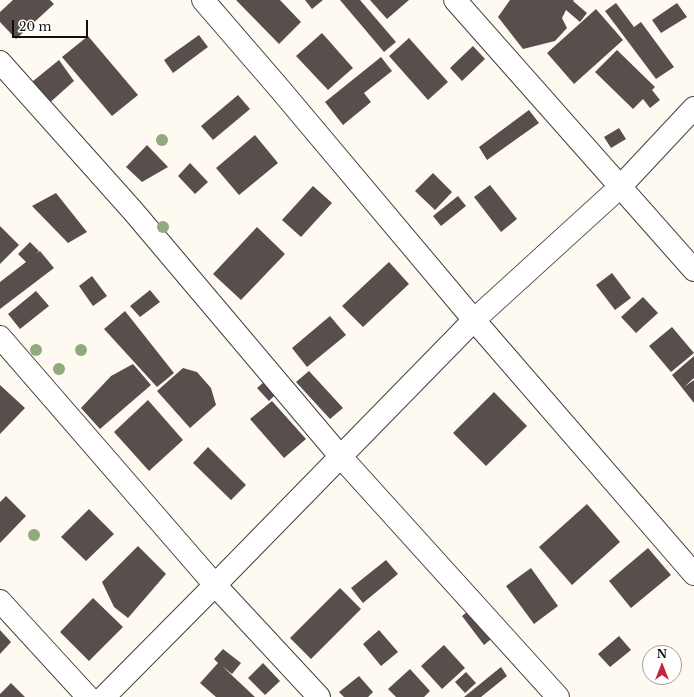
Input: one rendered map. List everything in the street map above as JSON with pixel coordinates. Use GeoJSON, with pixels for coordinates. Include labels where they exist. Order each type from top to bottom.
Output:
{"type":"FeatureCollection","features":[{"type":"Feature","properties":{"kind":"street"},"geometry":{"type":"LineString","coordinates":[[204,0],[474,320],[694,574]]}},
{"type":"Feature","properties":{"kind":"street"},"geometry":{"type":"LineString","coordinates":[[455,0],[694,270]]}},
{"type":"Feature","properties":{"kind":"street"},"geometry":{"type":"LineString","coordinates":[[0,62],[133,211],[340,456],[558,697]]}},
{"type":"Feature","properties":{"kind":"street"},"geometry":{"type":"LineString","coordinates":[[104,697],[474,320],[620,187],[694,108]]}},
{"type":"Feature","properties":{"kind":"street"},"geometry":{"type":"LineString","coordinates":[[0,337],[215,585],[319,697]]}},
{"type":"Feature","properties":{"kind":"street"},"geometry":{"type":"LineString","coordinates":[[0,601],[88,697]]}},
{"type":"Feature","properties":{"kind":"building"},"geometry":{"type":"Polygon","coordinates":[[[13,0],[50,0],[54,4],[16,39],[0,22],[0,12],[13,0]]]}},
{"type":"Feature","properties":{"kind":"building"},"geometry":{"type":"Polygon","coordinates":[[[236,0],[280,0],[301,22],[279,44],[236,0]]]}},
{"type":"Feature","properties":{"kind":"building"},"geometry":{"type":"Polygon","coordinates":[[[305,0],[323,0],[312,9],[305,0]]]}},
{"type":"Feature","properties":{"kind":"building"},"geometry":{"type":"Polygon","coordinates":[[[340,0],[360,0],[396,42],[384,52],[340,0]]]}},
{"type":"Feature","properties":{"kind":"building"},"geometry":{"type":"Polygon","coordinates":[[[370,0],[409,0],[387,19],[370,0]]]}},
{"type":"Feature","properties":{"kind":"building"},"geometry":{"type":"Polygon","coordinates":[[[510,0],[574,0],[573,1],[587,13],[580,22],[566,10],[562,18],[567,28],[555,41],[523,49],[498,17],[510,0]]]}},
{"type":"Feature","properties":{"kind":"building"},"geometry":{"type":"Polygon","coordinates":[[[616,3],[634,27],[641,22],[674,67],[656,79],[605,11],[616,3]]]}},
{"type":"Feature","properties":{"kind":"building"},"geometry":{"type":"Polygon","coordinates":[[[677,3],[687,17],[661,33],[652,20],[677,3]]]}},
{"type":"Feature","properties":{"kind":"building"},"geometry":{"type":"Polygon","coordinates":[[[596,9],[623,40],[574,84],[547,53],[596,9]]]}},
{"type":"Feature","properties":{"kind":"building"},"geometry":{"type":"Polygon","coordinates":[[[322,33],[353,68],[328,90],[296,56],[322,33]]]}},
{"type":"Feature","properties":{"kind":"building"},"geometry":{"type":"Polygon","coordinates":[[[199,35],[208,47],[173,73],[164,60],[199,35]]]}},
{"type":"Feature","properties":{"kind":"building"},"geometry":{"type":"Polygon","coordinates":[[[88,36],[138,95],[112,116],[62,57],[88,36]]]}},
{"type":"Feature","properties":{"kind":"building"},"geometry":{"type":"Polygon","coordinates":[[[409,38],[448,82],[428,100],[389,56],[409,38]]]}},
{"type":"Feature","properties":{"kind":"building"},"geometry":{"type":"Polygon","coordinates":[[[473,46],[485,59],[462,81],[450,68],[473,46]]]}},
{"type":"Feature","properties":{"kind":"building"},"geometry":{"type":"Polygon","coordinates":[[[617,50],[655,87],[652,90],[660,100],[650,108],[643,99],[633,109],[595,72],[617,50]]]}},
{"type":"Feature","properties":{"kind":"building"},"geometry":{"type":"Polygon","coordinates":[[[381,57],[392,71],[364,93],[371,102],[343,125],[325,102],[381,57]]]}},
{"type":"Feature","properties":{"kind":"building"},"geometry":{"type":"Polygon","coordinates":[[[59,60],[74,81],[46,106],[27,86],[59,60]]]}},
{"type":"Feature","properties":{"kind":"building"},"geometry":{"type":"Polygon","coordinates":[[[238,95],[250,109],[213,140],[201,126],[238,95]]]}},
{"type":"Feature","properties":{"kind":"building"},"geometry":{"type":"Polygon","coordinates":[[[529,110],[539,123],[487,160],[479,147],[529,110]]]}},
{"type":"Feature","properties":{"kind":"building"},"geometry":{"type":"Polygon","coordinates":[[[619,128],[626,139],[611,148],[604,137],[619,128]]]}},
{"type":"Feature","properties":{"kind":"building"},"geometry":{"type":"Polygon","coordinates":[[[255,135],[278,163],[239,195],[216,168],[255,135]]]}},
{"type":"Feature","properties":{"kind":"building"},"geometry":{"type":"Polygon","coordinates":[[[147,145],[168,167],[142,182],[126,167],[147,145]]]}},
{"type":"Feature","properties":{"kind":"building"},"geometry":{"type":"Polygon","coordinates":[[[190,163],[208,182],[195,194],[178,176],[190,163]]]}},
{"type":"Feature","properties":{"kind":"building"},"geometry":{"type":"Polygon","coordinates":[[[433,173],[452,192],[435,210],[415,191],[433,173]]]}},
{"type":"Feature","properties":{"kind":"building"},"geometry":{"type":"Polygon","coordinates":[[[490,185],[517,219],[501,232],[474,197],[490,185]]]}},
{"type":"Feature","properties":{"kind":"building"},"geometry":{"type":"Polygon","coordinates":[[[313,186],[332,203],[301,237],[282,220],[313,186]]]}},
{"type":"Feature","properties":{"kind":"building"},"geometry":{"type":"Polygon","coordinates":[[[56,193],[87,232],[68,243],[32,206],[56,193]]]}},
{"type":"Feature","properties":{"kind":"building"},"geometry":{"type":"Polygon","coordinates":[[[458,196],[466,206],[441,226],[433,216],[458,196]]]}},
{"type":"Feature","properties":{"kind":"building"},"geometry":{"type":"Polygon","coordinates":[[[0,226],[19,245],[0,264],[0,226]]]}},
{"type":"Feature","properties":{"kind":"building"},"geometry":{"type":"Polygon","coordinates":[[[257,227],[285,254],[241,300],[213,274],[257,227]]]}},
{"type":"Feature","properties":{"kind":"building"},"geometry":{"type":"Polygon","coordinates":[[[30,242],[39,251],[36,254],[40,251],[54,268],[0,309],[0,282],[26,262],[18,254],[30,242]]]}},
{"type":"Feature","properties":{"kind":"building"},"geometry":{"type":"Polygon","coordinates":[[[389,262],[409,284],[363,327],[342,306],[389,262]]]}},
{"type":"Feature","properties":{"kind":"building"},"geometry":{"type":"Polygon","coordinates":[[[612,273],[631,298],[615,310],[596,285],[612,273]]]}},
{"type":"Feature","properties":{"kind":"building"},"geometry":{"type":"Polygon","coordinates":[[[92,276],[107,296],[93,306],[79,286],[92,276]]]}},
{"type":"Feature","properties":{"kind":"building"},"geometry":{"type":"Polygon","coordinates":[[[150,290],[160,302],[140,317],[130,306],[150,290]]]}},
{"type":"Feature","properties":{"kind":"building"},"geometry":{"type":"Polygon","coordinates":[[[36,291],[49,306],[20,329],[8,314],[36,291]]]}},
{"type":"Feature","properties":{"kind":"building"},"geometry":{"type":"Polygon","coordinates":[[[643,297],[658,313],[636,333],[621,317],[643,297]]]}},
{"type":"Feature","properties":{"kind":"building"},"geometry":{"type":"Polygon","coordinates":[[[125,311],[174,373],[157,387],[104,329],[125,311]]]}},
{"type":"Feature","properties":{"kind":"building"},"geometry":{"type":"Polygon","coordinates":[[[330,316],[346,335],[307,367],[292,348],[330,316]]]}},
{"type":"Feature","properties":{"kind":"building"},"geometry":{"type":"Polygon","coordinates":[[[672,327],[694,353],[671,372],[649,346],[672,327]]]}},
{"type":"Feature","properties":{"kind":"building"},"geometry":{"type":"Polygon","coordinates":[[[694,356],[694,378],[684,387],[694,380],[694,403],[672,375],[694,356]]]}},
{"type":"Feature","properties":{"kind":"building"},"geometry":{"type":"Polygon","coordinates":[[[133,364],[151,385],[100,429],[81,408],[111,376],[133,364]]]}},
{"type":"Feature","properties":{"kind":"building"},"geometry":{"type":"Polygon","coordinates":[[[183,368],[197,372],[211,388],[216,405],[190,428],[157,391],[183,368]]]}},
{"type":"Feature","properties":{"kind":"building"},"geometry":{"type":"Polygon","coordinates":[[[309,371],[343,408],[330,419],[296,382],[309,371]]]}},
{"type":"Feature","properties":{"kind":"building"},"geometry":{"type":"Polygon","coordinates":[[[264,382],[276,394],[269,401],[257,388],[264,382]]]}},
{"type":"Feature","properties":{"kind":"building"},"geometry":{"type":"Polygon","coordinates":[[[0,385],[25,408],[0,434],[0,385]]]}},
{"type":"Feature","properties":{"kind":"building"},"geometry":{"type":"Polygon","coordinates":[[[494,392],[527,426],[486,466],[453,433],[494,392]]]}},
{"type":"Feature","properties":{"kind":"building"},"geometry":{"type":"Polygon","coordinates":[[[148,400],[183,440],[149,471],[114,432],[148,400]]]}},
{"type":"Feature","properties":{"kind":"building"},"geometry":{"type":"Polygon","coordinates":[[[272,401],[306,439],[284,458],[250,419],[272,401]]]}},
{"type":"Feature","properties":{"kind":"building"},"geometry":{"type":"Polygon","coordinates":[[[208,447],[246,485],[231,500],[193,463],[208,447]]]}},
{"type":"Feature","properties":{"kind":"building"},"geometry":{"type":"Polygon","coordinates":[[[6,496],[26,516],[0,543],[0,502],[6,496]]]}},
{"type":"Feature","properties":{"kind":"building"},"geometry":{"type":"Polygon","coordinates":[[[587,504],[620,542],[572,585],[539,547],[587,504]]]}},
{"type":"Feature","properties":{"kind":"building"},"geometry":{"type":"Polygon","coordinates":[[[89,509],[114,534],[86,561],[61,537],[89,509]]]}},
{"type":"Feature","properties":{"kind":"building"},"geometry":{"type":"Polygon","coordinates":[[[138,546],[166,574],[128,618],[114,607],[102,582],[138,546]]]}},
{"type":"Feature","properties":{"kind":"building"},"geometry":{"type":"Polygon","coordinates":[[[648,548],[671,575],[631,608],[609,581],[648,548]]]}},
{"type":"Feature","properties":{"kind":"building"},"geometry":{"type":"Polygon","coordinates":[[[386,560],[398,574],[363,603],[351,588],[386,560]]]}},
{"type":"Feature","properties":{"kind":"building"},"geometry":{"type":"Polygon","coordinates":[[[531,568],[558,606],[534,624],[506,586],[531,568]]]}},
{"type":"Feature","properties":{"kind":"building"},"geometry":{"type":"Polygon","coordinates":[[[340,588],[361,609],[311,659],[290,638],[340,588]]]}},
{"type":"Feature","properties":{"kind":"building"},"geometry":{"type":"Polygon","coordinates":[[[93,598],[123,627],[89,661],[60,632],[93,598]]]}},
{"type":"Feature","properties":{"kind":"building"},"geometry":{"type":"Polygon","coordinates":[[[475,606],[496,635],[484,645],[462,616],[475,606]]]}},
{"type":"Feature","properties":{"kind":"building"},"geometry":{"type":"Polygon","coordinates":[[[0,630],[11,642],[0,654],[0,630]]]}},
{"type":"Feature","properties":{"kind":"building"},"geometry":{"type":"Polygon","coordinates":[[[379,630],[398,652],[381,666],[363,644],[379,630]]]}},
{"type":"Feature","properties":{"kind":"building"},"geometry":{"type":"Polygon","coordinates":[[[619,636],[631,650],[610,667],[598,654],[619,636]]]}},
{"type":"Feature","properties":{"kind":"building"},"geometry":{"type":"Polygon","coordinates":[[[444,645],[465,668],[442,689],[421,666],[444,645]]]}},
{"type":"Feature","properties":{"kind":"building"},"geometry":{"type":"Polygon","coordinates":[[[223,649],[241,663],[232,674],[222,666],[255,697],[216,697],[200,683],[218,663],[214,659],[223,649]]]}},
{"type":"Feature","properties":{"kind":"building"},"geometry":{"type":"Polygon","coordinates":[[[263,663],[280,681],[265,695],[248,678],[263,663]]]}},
{"type":"Feature","properties":{"kind":"building"},"geometry":{"type":"Polygon","coordinates":[[[501,667],[507,676],[481,697],[464,697],[501,667]]]}},
{"type":"Feature","properties":{"kind":"building"},"geometry":{"type":"Polygon","coordinates":[[[410,669],[430,691],[424,697],[396,697],[388,689],[410,669]]]}},
{"type":"Feature","properties":{"kind":"building"},"geometry":{"type":"Polygon","coordinates":[[[466,672],[476,683],[465,693],[455,682],[466,672]]]}},
{"type":"Feature","properties":{"kind":"building"},"geometry":{"type":"Polygon","coordinates":[[[359,676],[373,692],[368,697],[344,697],[339,692],[359,676]]]}},
{"type":"Feature","properties":{"kind":"building"},"geometry":{"type":"Polygon","coordinates":[[[11,683],[25,697],[0,697],[0,694],[11,683]]]}}]}
